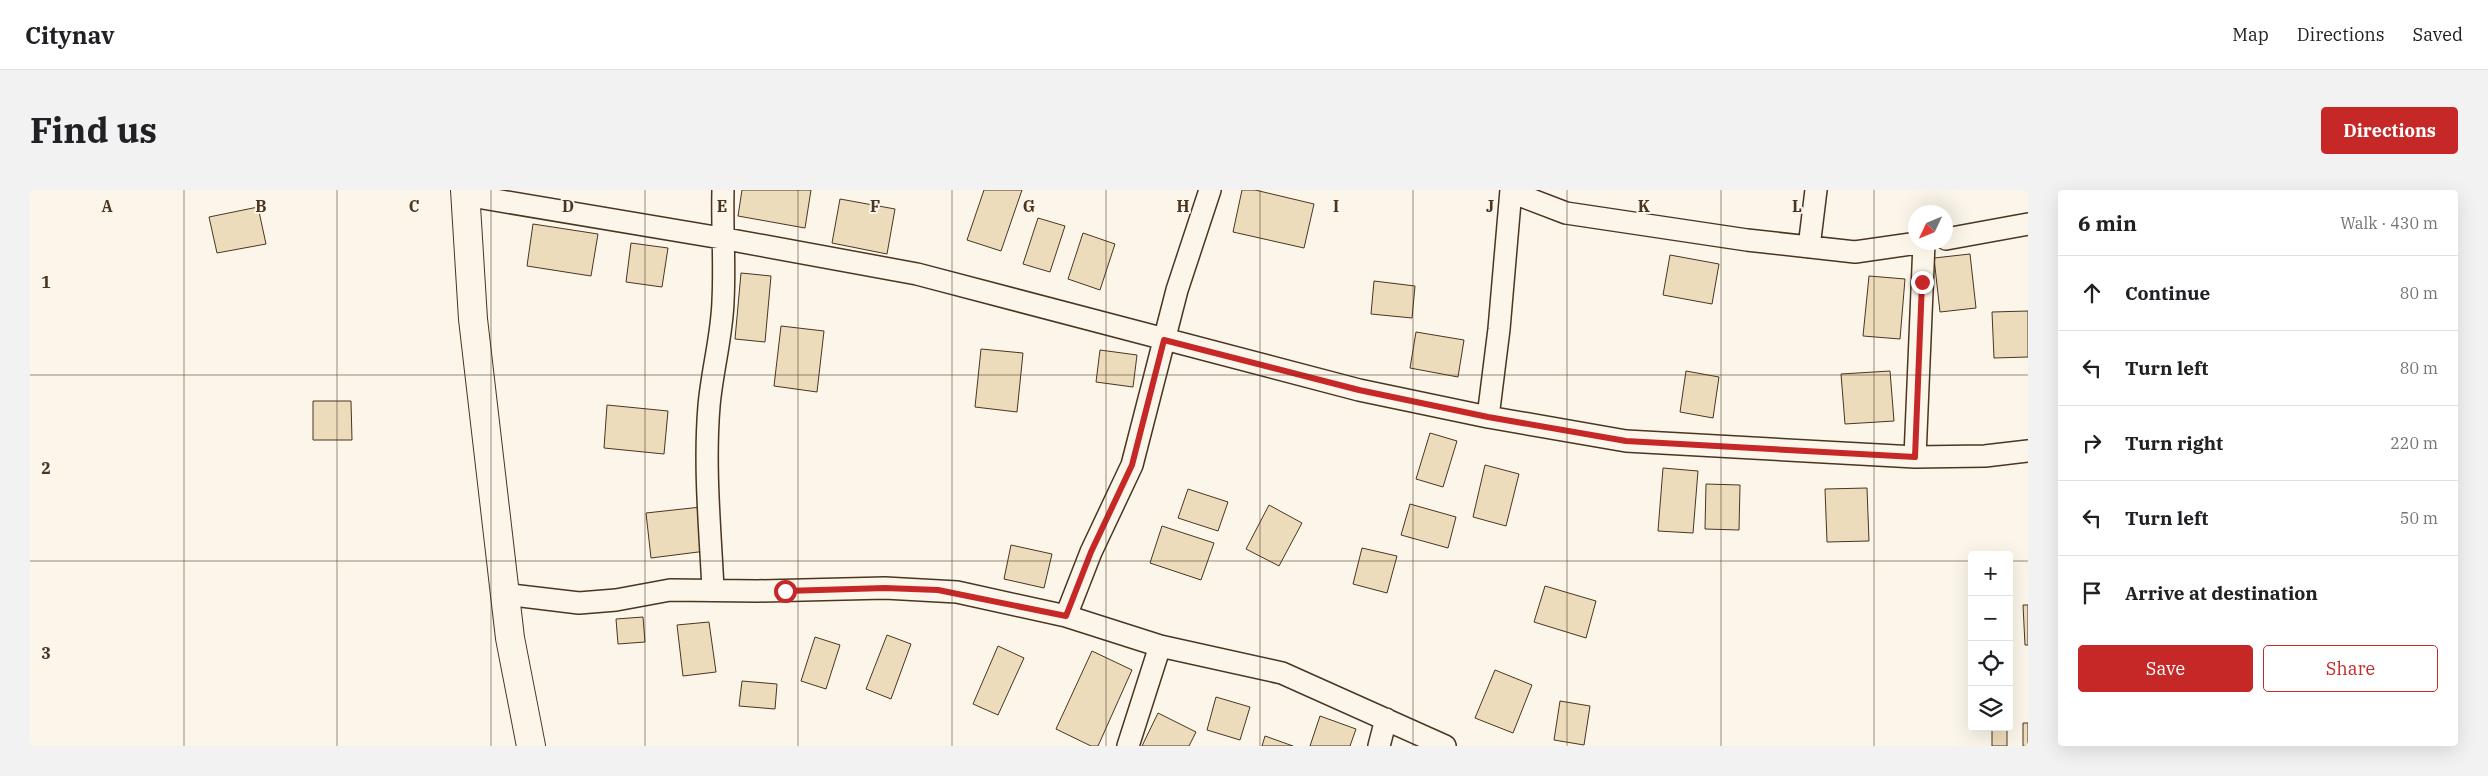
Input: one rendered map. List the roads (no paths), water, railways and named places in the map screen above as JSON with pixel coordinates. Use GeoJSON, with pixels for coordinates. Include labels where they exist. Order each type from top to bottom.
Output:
{"type":"FeatureCollection","features":[{"type":"Feature","properties":{"kind":"street"},"geometry":{"type":"LineString","coordinates":[[713,589],[706,454],[709,404],[718,356],[723,300],[721,238],[723,190]]}},
{"type":"Feature","properties":{"kind":"street"},"geometry":{"type":"LineString","coordinates":[[1066,616],[1091,552],[1132,465],[1177,290],[1210,190]]}},
{"type":"Feature","properties":{"kind":"street"},"geometry":{"type":"LineString","coordinates":[[1809,247],[1816,190]]}},
{"type":"Feature","properties":{"kind":"street"},"geometry":{"type":"LineString","coordinates":[[1488,417],[1511,191],[1566,213],[1588,217],[1855,252],[1908,245]]}},
{"type":"Feature","properties":{"kind":"street"},"geometry":{"type":"LineString","coordinates":[[531,746],[510,638],[504,594],[473,319],[465,192],[917,274],[1359,390],[1488,417],[1626,441],[1915,457],[1984,456],[2028,452]]}},
{"type":"Feature","properties":{"kind":"street"},"geometry":{"type":"LineString","coordinates":[[1953,238],[2028,224]]}},
{"type":"Feature","properties":{"kind":"street"},"geometry":{"type":"LineString","coordinates":[[1915,457],[1924,250]]}},
{"type":"Feature","properties":{"kind":"street"},"geometry":{"type":"LineString","coordinates":[[504,594],[579,603],[616,600],[670,590],[713,589],[757,592],[885,588],[938,590],[1066,616],[1160,646],[1282,673],[1446,746]]}},
{"type":"Feature","properties":{"kind":"street"},"geometry":{"type":"LineString","coordinates":[[1128,746],[1160,646]]}},
{"type":"Feature","properties":{"kind":"street"},"geometry":{"type":"LineString","coordinates":[[1379,746],[1386,719]]}}]}
